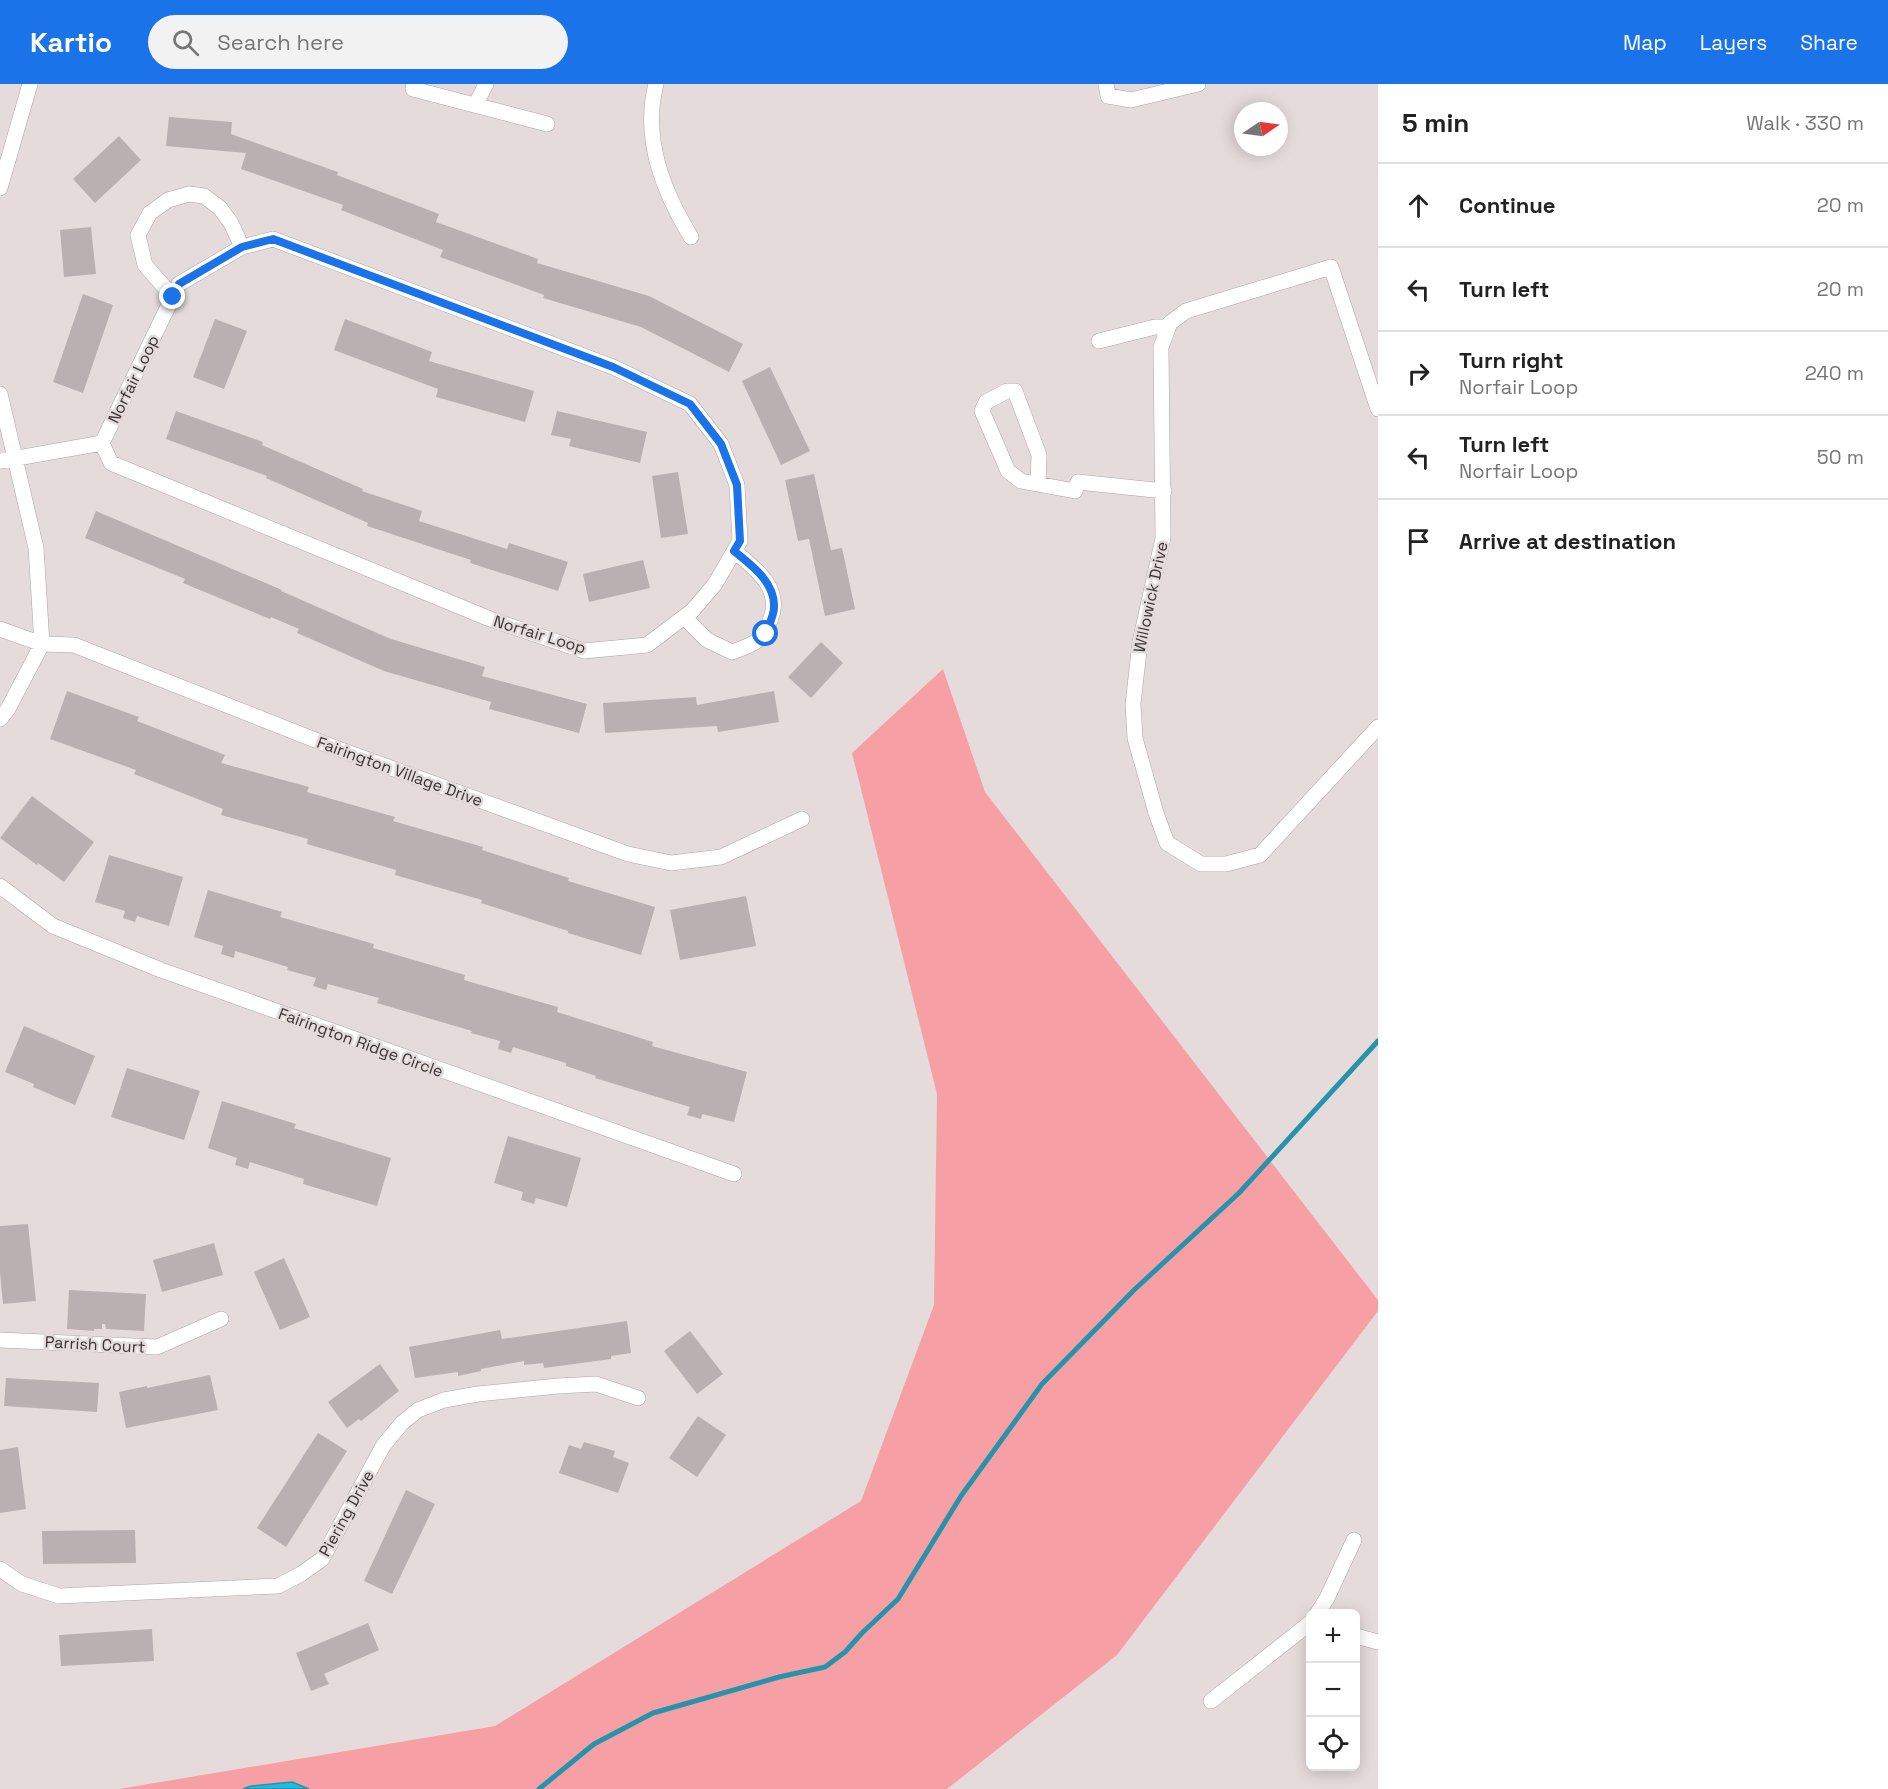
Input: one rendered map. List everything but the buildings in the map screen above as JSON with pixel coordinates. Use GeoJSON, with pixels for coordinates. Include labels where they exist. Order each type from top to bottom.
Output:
{"type":"FeatureCollection","features":[{"type":"Feature","properties":{"kind":"street"},"geometry":{"type":"LineString","coordinates":[[0,188],[30,84]]}},
{"type":"Feature","properties":{"kind":"street"},"geometry":{"type":"LineString","coordinates":[[414,84],[413,89],[548,124]]}},
{"type":"Feature","properties":{"kind":"street"},"geometry":{"type":"LineString","coordinates":[[476,104],[486,84]]}},
{"type":"Feature","properties":{"kind":"street"},"geometry":{"type":"LineString","coordinates":[[656,84],[651,118],[658,166],[668,195],[691,237]]}},
{"type":"Feature","properties":{"kind":"street"},"geometry":{"type":"LineString","coordinates":[[1106,84],[1108,96],[1131,100],[1198,84]]}},
{"type":"Feature","properties":{"kind":"street"},"geometry":{"type":"LineString","coordinates":[[173,297],[145,265],[138,235],[150,213],[168,200],[189,194],[204,196],[226,215],[242,247]]}},
{"type":"Feature","properties":{"kind":"street","name":"Norfair Loop"},"geometry":{"type":"LineString","coordinates":[[273,239],[613,367],[690,404],[721,444],[737,485],[740,541],[715,584],[692,611],[647,645],[584,651],[490,620],[111,463],[102,443],[179,284],[242,247],[273,239]]}},
{"type":"Feature","properties":{"kind":"street"},"geometry":{"type":"LineString","coordinates":[[1099,341],[1155,327],[1168,327],[1186,311],[1331,267],[1378,409]]}},
{"type":"Feature","properties":{"kind":"street","name":"Willowick Drive"},"geometry":{"type":"LineString","coordinates":[[1168,327],[1161,347],[1163,538],[1140,642],[1133,704],[1135,738],[1167,843],[1201,864],[1226,864],[1260,855],[1378,727]]}},
{"type":"Feature","properties":{"kind":"street"},"geometry":{"type":"LineString","coordinates":[[1038,484],[1039,455],[1015,391],[1007,391],[986,402],[982,411],[1008,471],[1021,481],[1075,491],[1078,482],[1164,491]]}},
{"type":"Feature","properties":{"kind":"street"},"geometry":{"type":"LineString","coordinates":[[0,394],[7,459],[36,548],[42,644],[8,709],[0,719]]}},
{"type":"Feature","properties":{"kind":"street","name":"Norfair Loop"},"geometry":{"type":"LineString","coordinates":[[7,459],[102,443]]}},
{"type":"Feature","properties":{"kind":"street"},"geometry":{"type":"LineString","coordinates":[[684,617],[707,640],[732,652],[753,645],[766,634],[774,609],[773,593],[757,570],[734,551]]}},
{"type":"Feature","properties":{"kind":"street","name":"Fairington Village Drive"},"geometry":{"type":"LineString","coordinates":[[0,629],[42,644],[74,645],[333,747],[628,854],[671,863],[721,857],[802,819]]}},
{"type":"Feature","properties":{"kind":"street","name":"Fairington Ridge Circle"},"geometry":{"type":"LineString","coordinates":[[0,886],[53,926],[161,970],[734,1174]]}},
{"type":"Feature","properties":{"kind":"street","name":"Parrish Court"},"geometry":{"type":"LineString","coordinates":[[0,1340],[156,1347],[221,1319]]}},
{"type":"Feature","properties":{"kind":"street","name":"Piering Drive"},"geometry":{"type":"LineString","coordinates":[[0,1569],[22,1584],[59,1596],[278,1586],[301,1574],[322,1559],[383,1446],[402,1423],[418,1410],[444,1400],[478,1394],[558,1386],[596,1384],[638,1398]]}},
{"type":"Feature","properties":{"kind":"street"},"geometry":{"type":"LineString","coordinates":[[1320,1609],[1354,1540]]}},
{"type":"Feature","properties":{"kind":"street"},"geometry":{"type":"LineString","coordinates":[[1210,1701],[1306,1627]]}},
{"type":"Feature","properties":{"kind":"street"},"geometry":{"type":"LineString","coordinates":[[1360,1637],[1378,1642]]}},
{"type":"Feature","properties":{"kind":"shaded area"},"geometry":{"type":"Polygon","coordinates":[[[943,669],[985,792],[1378,1300],[1378,1311],[1117,1655],[947,1789],[119,1789],[495,1726],[861,1501],[934,1305],[937,1094],[852,753],[943,669]]]}},
{"type":"Feature","properties":{"kind":"water"},"geometry":{"type":"Polygon","coordinates":[[[292,1782],[309,1789],[243,1789],[251,1786],[292,1782]]]}},
{"type":"Feature","properties":{"kind":"waterway"},"geometry":{"type":"LineString","coordinates":[[539,1789],[594,1744],[653,1713],[779,1677],[825,1667],[845,1652],[898,1599],[961,1496],[1042,1384],[1134,1290],[1239,1193],[1378,1041]]}},
{"type":"Feature","properties":{"kind":"route"},"geometry":{"type":"LineString","coordinates":[[173,297],[179,284],[242,247],[273,239],[613,367],[690,404],[721,444],[737,485],[740,541],[734,551],[757,570],[773,593],[774,609],[766,634]]}}]}
